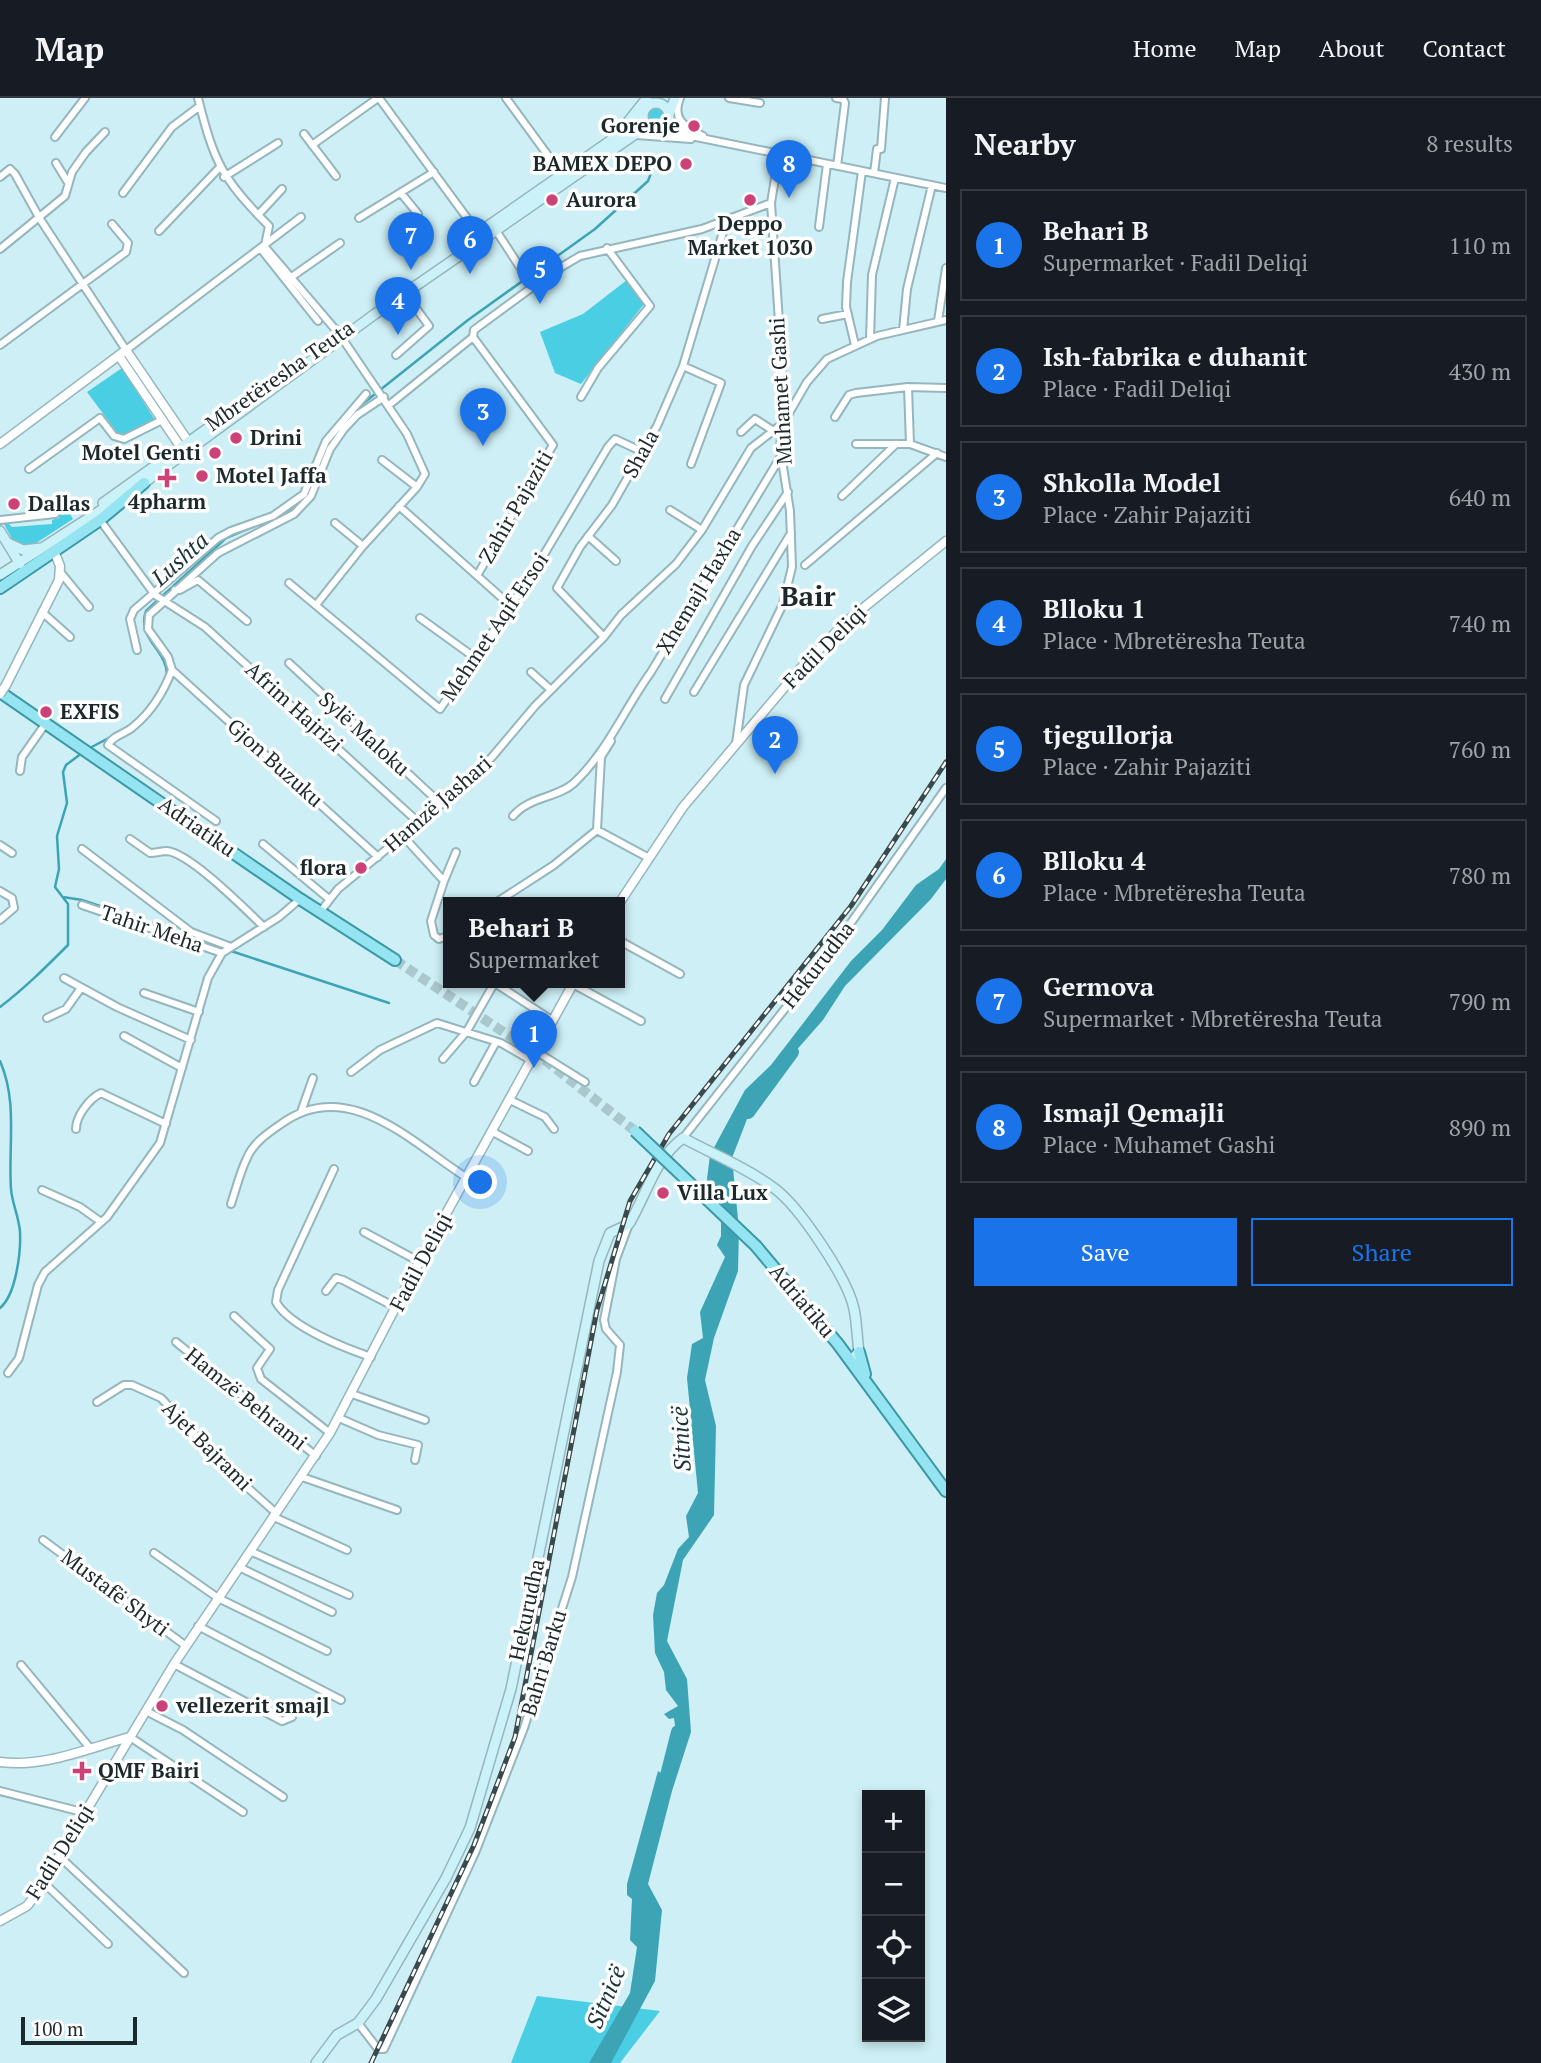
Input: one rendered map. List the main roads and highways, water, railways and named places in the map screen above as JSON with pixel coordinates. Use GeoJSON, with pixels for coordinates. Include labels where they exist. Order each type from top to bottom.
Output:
{"type":"FeatureCollection","features":[{"type":"Feature","properties":{"kind":"main road"},"geometry":{"type":"LineString","coordinates":[[620,133],[651,101],[665,98]]}},
{"type":"Feature","properties":{"kind":"main road"},"geometry":{"type":"LineString","coordinates":[[651,101],[647,107],[645,122],[657,129],[666,125],[678,98]]}},
{"type":"Feature","properties":{"kind":"main road"},"geometry":{"type":"LineString","coordinates":[[651,101],[662,105],[669,116]]}},
{"type":"Feature","properties":{"kind":"main road","name":"Mbretëresha Teuta"},"geometry":{"type":"LineString","coordinates":[[341,336],[495,229],[620,133],[645,122]]}},
{"type":"Feature","properties":{"kind":"main road","name":"Mbretëresha Teuta"},"geometry":{"type":"LineString","coordinates":[[95,517],[478,233],[634,134],[645,122]]}},
{"type":"Feature","properties":{"kind":"main road","name":"Mbretëresha Teuta"},"geometry":{"type":"LineString","coordinates":[[144,483],[186,447]]}},
{"type":"Feature","properties":{"kind":"main road"},"geometry":{"type":"LineString","coordinates":[[0,588],[144,483]]}},
{"type":"Feature","properties":{"kind":"main road"},"geometry":{"type":"LineString","coordinates":[[0,531],[19,564]]}},
{"type":"Feature","properties":{"kind":"main road"},"geometry":{"type":"LineString","coordinates":[[8,543],[23,550],[49,550]]}},
{"type":"Feature","properties":{"kind":"main road"},"geometry":{"type":"LineString","coordinates":[[0,576],[49,550]]}},
{"type":"Feature","properties":{"kind":"main road","name":"Adriatiku"},"geometry":{"type":"LineString","coordinates":[[2,690],[300,899],[396,960]]}},
{"type":"Feature","properties":{"kind":"main road","name":"Adriatiku"},"geometry":{"type":"LineString","coordinates":[[635,1131],[755,1245],[838,1344],[854,1354],[866,1380],[946,1491]]}},
{"type":"Feature","properties":{"kind":"main road","name":"Hekurudha"},"geometry":{"type":"LineString","coordinates":[[316,2063],[322,2050],[337,2035],[358,2023],[376,1999],[446,1878],[470,1828],[511,1689],[599,1261],[610,1233],[629,1224],[651,1177],[670,1147],[683,1138],[773,1187],[805,1220],[848,1294],[854,1308],[855,1332]]}},
{"type":"Feature","properties":{"kind":"main road"},"geometry":{"type":"LineString","coordinates":[[838,1344],[848,1342],[855,1332]]}},
{"type":"Feature","properties":{"kind":"main road"},"geometry":{"type":"LineString","coordinates":[[854,1354],[855,1332]]}},
{"type":"Feature","properties":{"kind":"waterway","name":"Lushta"},"geometry":{"type":"LineString","coordinates":[[349,420],[365,402],[468,320],[595,229],[648,181],[656,160]]}},
{"type":"Feature","properties":{"kind":"waterway","name":"Lushta"},"geometry":{"type":"LineString","coordinates":[[167,676],[163,659],[145,629],[146,611],[226,538],[286,513],[311,489]]}},
{"type":"Feature","properties":{"kind":"waterway","name":"Lushta"},"geometry":{"type":"LineString","coordinates":[[88,749],[118,733]]}},
{"type":"Feature","properties":{"kind":"waterway","name":"Lushta"},"geometry":{"type":"LineString","coordinates":[[0,1007],[68,945],[68,904],[55,887],[59,869],[57,836],[67,803],[63,772],[66,765],[82,753]]}},
{"type":"Feature","properties":{"kind":"waterway"},"geometry":{"type":"LineString","coordinates":[[63,897],[82,900],[224,948]]}},
{"type":"Feature","properties":{"kind":"waterway"},"geometry":{"type":"LineString","coordinates":[[231,951],[389,1003]]}},
{"type":"Feature","properties":{"kind":"waterway","name":"Sitnicë"},"geometry":{"type":"LineString","coordinates":[[748,1112],[792,1052]]}},
{"type":"Feature","properties":{"kind":"waterway","name":"Lushta"},"geometry":{"type":"LineString","coordinates":[[0,1061],[6,1076],[11,1108],[11,1189],[20,1240],[14,1284],[0,1308]]}},
{"type":"Feature","properties":{"kind":"waterway","name":"Sitnicë"},"geometry":{"type":"LineString","coordinates":[[663,1791],[678,1732]]}},
{"type":"Feature","properties":{"kind":"tunnel"},"geometry":{"type":"LineString","coordinates":[[395,960],[541,1057],[635,1131]]}},
{"type":"Feature","properties":{"kind":"railway"},"geometry":{"type":"LineString","coordinates":[[371,2063],[474,1845],[515,1737],[597,1310],[630,1201],[669,1134],[851,906],[946,762]]}},
{"type":"Feature","properties":{"kind":"place","name":"Gorenje"},"geometry":{"type":"Point","coordinates":[694,126]}},
{"type":"Feature","properties":{"kind":"place","name":"BAMEX DEPO"},"geometry":{"type":"Point","coordinates":[686,164]}},
{"type":"Feature","properties":{"kind":"place","name":"Ismajl Qemajli"},"geometry":{"type":"Point","coordinates":[789,198]}},
{"type":"Feature","properties":{"kind":"place","name":"Aurora"},"geometry":{"type":"Point","coordinates":[552,200]}},
{"type":"Feature","properties":{"kind":"place","name":"Deppo Market 1030"},"geometry":{"type":"Point","coordinates":[750,200]}},
{"type":"Feature","properties":{"kind":"place","name":"Germova"},"geometry":{"type":"Point","coordinates":[411,270]}},
{"type":"Feature","properties":{"kind":"place","name":"Blloku 4"},"geometry":{"type":"Point","coordinates":[470,274]}},
{"type":"Feature","properties":{"kind":"place","name":"tjegullorja"},"geometry":{"type":"Point","coordinates":[540,304]}},
{"type":"Feature","properties":{"kind":"place","name":"Blloku 1"},"geometry":{"type":"Point","coordinates":[398,335]}},
{"type":"Feature","properties":{"kind":"place","name":"Drini"},"geometry":{"type":"Point","coordinates":[236,438]}},
{"type":"Feature","properties":{"kind":"place","name":"Shkolla Model"},"geometry":{"type":"Point","coordinates":[483,446]}},
{"type":"Feature","properties":{"kind":"place","name":"Motel Genti"},"geometry":{"type":"Point","coordinates":[215,453]}},
{"type":"Feature","properties":{"kind":"place","name":"Motel Jaffa"},"geometry":{"type":"Point","coordinates":[202,476]}},
{"type":"Feature","properties":{"kind":"place","name":"4pharm"},"geometry":{"type":"Point","coordinates":[167,478]}},
{"type":"Feature","properties":{"kind":"place","name":"Dallas"},"geometry":{"type":"Point","coordinates":[14,504]}},
{"type":"Feature","properties":{"kind":"place","name":"EXFIS"},"geometry":{"type":"Point","coordinates":[46,712]}},
{"type":"Feature","properties":{"kind":"place","name":"Ish-fabrika e duhanit"},"geometry":{"type":"Point","coordinates":[775,774]}},
{"type":"Feature","properties":{"kind":"place","name":"flora"},"geometry":{"type":"Point","coordinates":[361,868]}},
{"type":"Feature","properties":{"kind":"place","name":"Behari B"},"geometry":{"type":"Point","coordinates":[534,1068]}},
{"type":"Feature","properties":{"kind":"place","name":"Villa Lux"},"geometry":{"type":"Point","coordinates":[663,1193]}},
{"type":"Feature","properties":{"kind":"place","name":"vellezerit smajl"},"geometry":{"type":"Point","coordinates":[162,1706]}},
{"type":"Feature","properties":{"kind":"place","name":"QMF Bairi"},"geometry":{"type":"Point","coordinates":[82,1771]}},
{"type":"Feature","properties":{"kind":"district","name":"Bair"},"geometry":{"type":"Point","coordinates":[808,596]}}]}
